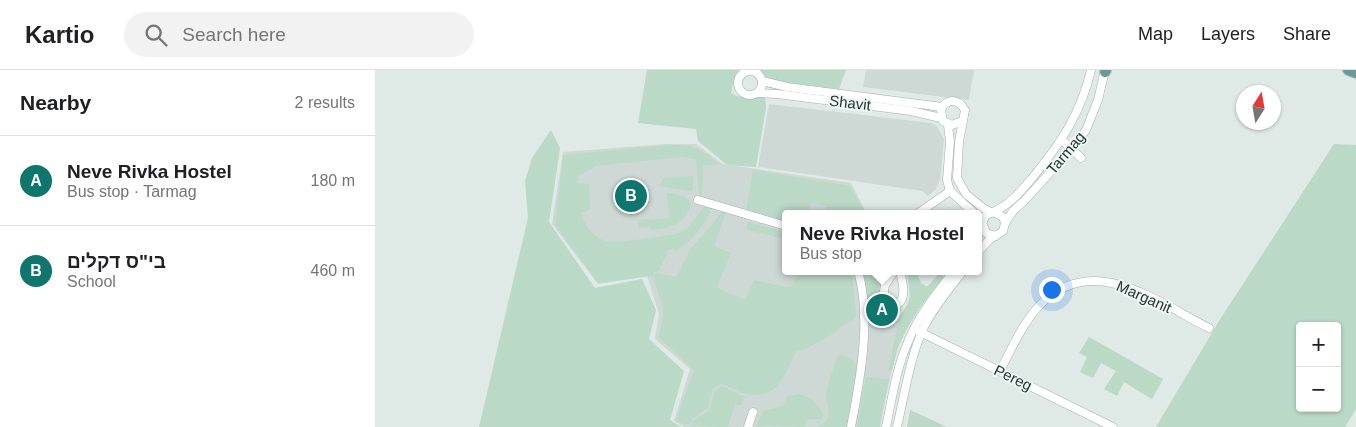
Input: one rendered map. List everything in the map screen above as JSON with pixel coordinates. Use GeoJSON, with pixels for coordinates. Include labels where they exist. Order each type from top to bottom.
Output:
{"type":"FeatureCollection","features":[{"type":"Feature","properties":{"kind":"main road"},"geometry":{"type":"LineString","coordinates":[[1348,70],[1356,73]]}},
{"type":"Feature","properties":{"kind":"street","name":"Tarmag"},"geometry":{"type":"LineString","coordinates":[[992,212],[1004,207],[1014,199],[1062,140],[1079,106],[1091,70]]}},
{"type":"Feature","properties":{"kind":"street"},"geometry":{"type":"LineString","coordinates":[[753,71],[757,73],[762,81],[762,86],[758,93],[753,96],[743,94],[738,86],[738,81],[743,73],[753,71]]}},
{"type":"Feature","properties":{"kind":"street","name":"Tarmag"},"geometry":{"type":"LineString","coordinates":[[1005,223],[1013,211],[1071,150],[1086,130],[1094,113],[1105,71]]}},
{"type":"Feature","properties":{"kind":"street","name":"Shavit"},"geometry":{"type":"LineString","coordinates":[[762,81],[787,87],[942,107]]}},
{"type":"Feature","properties":{"kind":"street","name":"Shavit"},"geometry":{"type":"LineString","coordinates":[[758,93],[905,110],[941,118]]}},
{"type":"Feature","properties":{"kind":"street"},"geometry":{"type":"LineString","coordinates":[[962,121],[955,125],[948,124],[941,118],[942,107],[952,101],[960,103],[965,110],[958,151],[957,178],[966,194],[983,208],[1003,216],[1005,223],[1003,231],[982,247]]}},
{"type":"Feature","properties":{"kind":"street"},"geometry":{"type":"LineString","coordinates":[[948,124],[950,142],[947,180],[950,191],[971,210]]}},
{"type":"Feature","properties":{"kind":"street"},"geometry":{"type":"LineString","coordinates":[[1062,140],[1081,158]]}},
{"type":"Feature","properties":{"kind":"street"},"geometry":{"type":"LineString","coordinates":[[923,210],[950,191]]}},
{"type":"Feature","properties":{"kind":"street"},"geometry":{"type":"LineString","coordinates":[[698,200],[782,225]]}},
{"type":"Feature","properties":{"kind":"street"},"geometry":{"type":"LineString","coordinates":[[982,220],[992,212]]}},
{"type":"Feature","properties":{"kind":"street"},"geometry":{"type":"LineString","coordinates":[[982,224],[989,235],[997,236]]}},
{"type":"Feature","properties":{"kind":"street"},"geometry":{"type":"LineString","coordinates":[[851,427],[861,374],[864,317],[859,275]]}},
{"type":"Feature","properties":{"kind":"street"},"geometry":{"type":"LineString","coordinates":[[891,275],[885,285],[883,298],[887,306],[891,308]]}},
{"type":"Feature","properties":{"kind":"street"},"geometry":{"type":"LineString","coordinates":[[891,308],[899,305],[902,300],[904,288],[901,275]]}},
{"type":"Feature","properties":{"kind":"street"},"geometry":{"type":"LineString","coordinates":[[897,427],[918,331],[952,275]]}},
{"type":"Feature","properties":{"kind":"street"},"geometry":{"type":"LineString","coordinates":[[885,427],[904,351],[960,275]]}},
{"type":"Feature","properties":{"kind":"street","name":"Marganit"},"geometry":{"type":"LineString","coordinates":[[1000,372],[1025,325],[1039,305],[1057,292],[1078,284],[1100,281],[1127,286],[1209,328]]}},
{"type":"Feature","properties":{"kind":"street"},"geometry":{"type":"LineString","coordinates":[[864,317],[889,316],[891,308]]}},
{"type":"Feature","properties":{"kind":"street","name":"Pereg"},"geometry":{"type":"LineString","coordinates":[[918,331],[1113,427]]}},
{"type":"Feature","properties":{"kind":"street"},"geometry":{"type":"LineString","coordinates":[[748,427],[753,412]]}},
{"type":"Feature","properties":{"kind":"shaded area"},"geometry":{"type":"Polygon","coordinates":[[[866,70],[974,70],[969,100],[863,87],[866,70]]]}},
{"type":"Feature","properties":{"kind":"shaded area"},"geometry":{"type":"Polygon","coordinates":[[[769,104],[931,123],[937,126],[944,139],[940,180],[936,189],[928,196],[922,191],[758,167],[769,104]]]}},
{"type":"Feature","properties":{"kind":"shaded area"},"geometry":{"type":"Polygon","coordinates":[[[666,144],[696,144],[723,164],[851,183],[865,210],[782,210],[782,275],[887,275],[881,293],[882,307],[903,322],[879,427],[684,427],[674,421],[690,369],[655,339],[659,314],[647,276],[598,284],[552,224],[563,152],[666,144]]]}},
{"type":"Feature","properties":{"kind":"green space"},"geometry":{"type":"Polygon","coordinates":[[[647,70],[739,70],[735,75],[731,93],[748,98],[765,96],[766,108],[756,167],[727,165],[698,141],[696,129],[638,123],[647,70]]]}},
{"type":"Feature","properties":{"kind":"green space"},"geometry":{"type":"Polygon","coordinates":[[[757,70],[846,70],[839,89],[766,80],[763,73],[757,70]]]}},
{"type":"Feature","properties":{"kind":"green space"},"geometry":{"type":"Polygon","coordinates":[[[551,130],[560,148],[549,222],[595,288],[642,279],[656,310],[649,339],[684,371],[670,420],[681,427],[479,427],[528,218],[525,181],[532,158],[551,130]]]}},
{"type":"Feature","properties":{"kind":"green space"},"geometry":{"type":"Polygon","coordinates":[[[1334,144],[1356,145],[1356,409],[1345,427],[1156,427],[1219,321],[1334,144]]]}},
{"type":"Feature","properties":{"kind":"green space"},"geometry":{"type":"Polygon","coordinates":[[[669,145],[696,148],[719,164],[703,165],[702,195],[699,195],[696,159],[682,157],[596,166],[578,176],[578,185],[580,183],[589,184],[590,209],[581,212],[586,225],[600,239],[610,242],[677,234],[689,227],[706,206],[711,207],[708,217],[686,244],[677,250],[669,249],[659,271],[654,272],[653,276],[598,283],[555,225],[563,155],[669,145]]]}},
{"type":"Feature","properties":{"kind":"green space"},"geometry":{"type":"Polygon","coordinates":[[[753,170],[850,186],[864,210],[826,210],[827,206],[811,203],[809,210],[782,210],[782,222],[746,211],[753,170]]]}},
{"type":"Feature","properties":{"kind":"green space"},"geometry":{"type":"Polygon","coordinates":[[[693,176],[693,189],[691,191],[659,186],[664,178],[693,176]]]}},
{"type":"Feature","properties":{"kind":"green space"},"geometry":{"type":"Polygon","coordinates":[[[667,193],[681,195],[689,200],[691,203],[686,216],[677,224],[665,228],[651,230],[650,227],[639,228],[638,220],[669,218],[667,193]]]}},
{"type":"Feature","properties":{"kind":"green space"},"geometry":{"type":"Polygon","coordinates":[[[723,211],[726,213],[714,246],[731,253],[717,287],[734,296],[746,299],[754,280],[786,287],[792,286],[797,275],[852,275],[856,316],[825,339],[796,352],[783,378],[772,390],[764,394],[754,395],[742,393],[720,384],[712,390],[708,408],[694,418],[690,424],[682,424],[676,420],[694,370],[659,338],[663,309],[654,277],[655,273],[676,277],[690,249],[723,211]]]}},
{"type":"Feature","properties":{"kind":"green space"},"geometry":{"type":"Polygon","coordinates":[[[747,222],[782,231],[782,239],[781,238],[747,230],[747,222]]]}},
{"type":"Feature","properties":{"kind":"green space"},"geometry":{"type":"Polygon","coordinates":[[[863,275],[885,275],[877,290],[881,309],[877,314],[868,313],[863,275]]]}},
{"type":"Feature","properties":{"kind":"green space"},"geometry":{"type":"Polygon","coordinates":[[[907,275],[918,275],[921,283],[928,286],[938,275],[943,275],[943,278],[925,301],[904,334],[892,370],[888,371],[900,316],[910,296],[907,275]]]}},
{"type":"Feature","properties":{"kind":"green space"},"geometry":{"type":"Polygon","coordinates":[[[1089,337],[1163,379],[1152,399],[1124,382],[1117,396],[1104,389],[1116,371],[1101,363],[1093,378],[1080,372],[1087,357],[1079,353],[1089,337]]]}},
{"type":"Feature","properties":{"kind":"green space"},"geometry":{"type":"Polygon","coordinates":[[[841,355],[853,360],[858,372],[846,427],[816,427],[824,423],[828,418],[826,395],[837,357],[841,355]]]}},
{"type":"Feature","properties":{"kind":"green space"},"geometry":{"type":"Polygon","coordinates":[[[866,377],[889,379],[880,427],[857,427],[866,377]]]}},
{"type":"Feature","properties":{"kind":"green space"},"geometry":{"type":"Polygon","coordinates":[[[721,386],[745,396],[742,405],[735,404],[728,427],[685,426],[691,425],[694,420],[710,410],[714,392],[721,386]]]}},
{"type":"Feature","properties":{"kind":"green space"},"geometry":{"type":"Polygon","coordinates":[[[799,394],[811,399],[819,407],[823,414],[822,419],[808,419],[805,427],[756,427],[763,411],[785,405],[787,396],[799,394]]]}},
{"type":"Feature","properties":{"kind":"green space"},"geometry":{"type":"Polygon","coordinates":[[[910,410],[947,427],[907,427],[910,410]]]}},
{"type":"Feature","properties":{"kind":"place","name":"בי\"ס דקלים"},"geometry":{"type":"Point","coordinates":[631,196]}},
{"type":"Feature","properties":{"kind":"place","name":"Neve Rivka Hostel"},"geometry":{"type":"Point","coordinates":[882,310]}}]}
